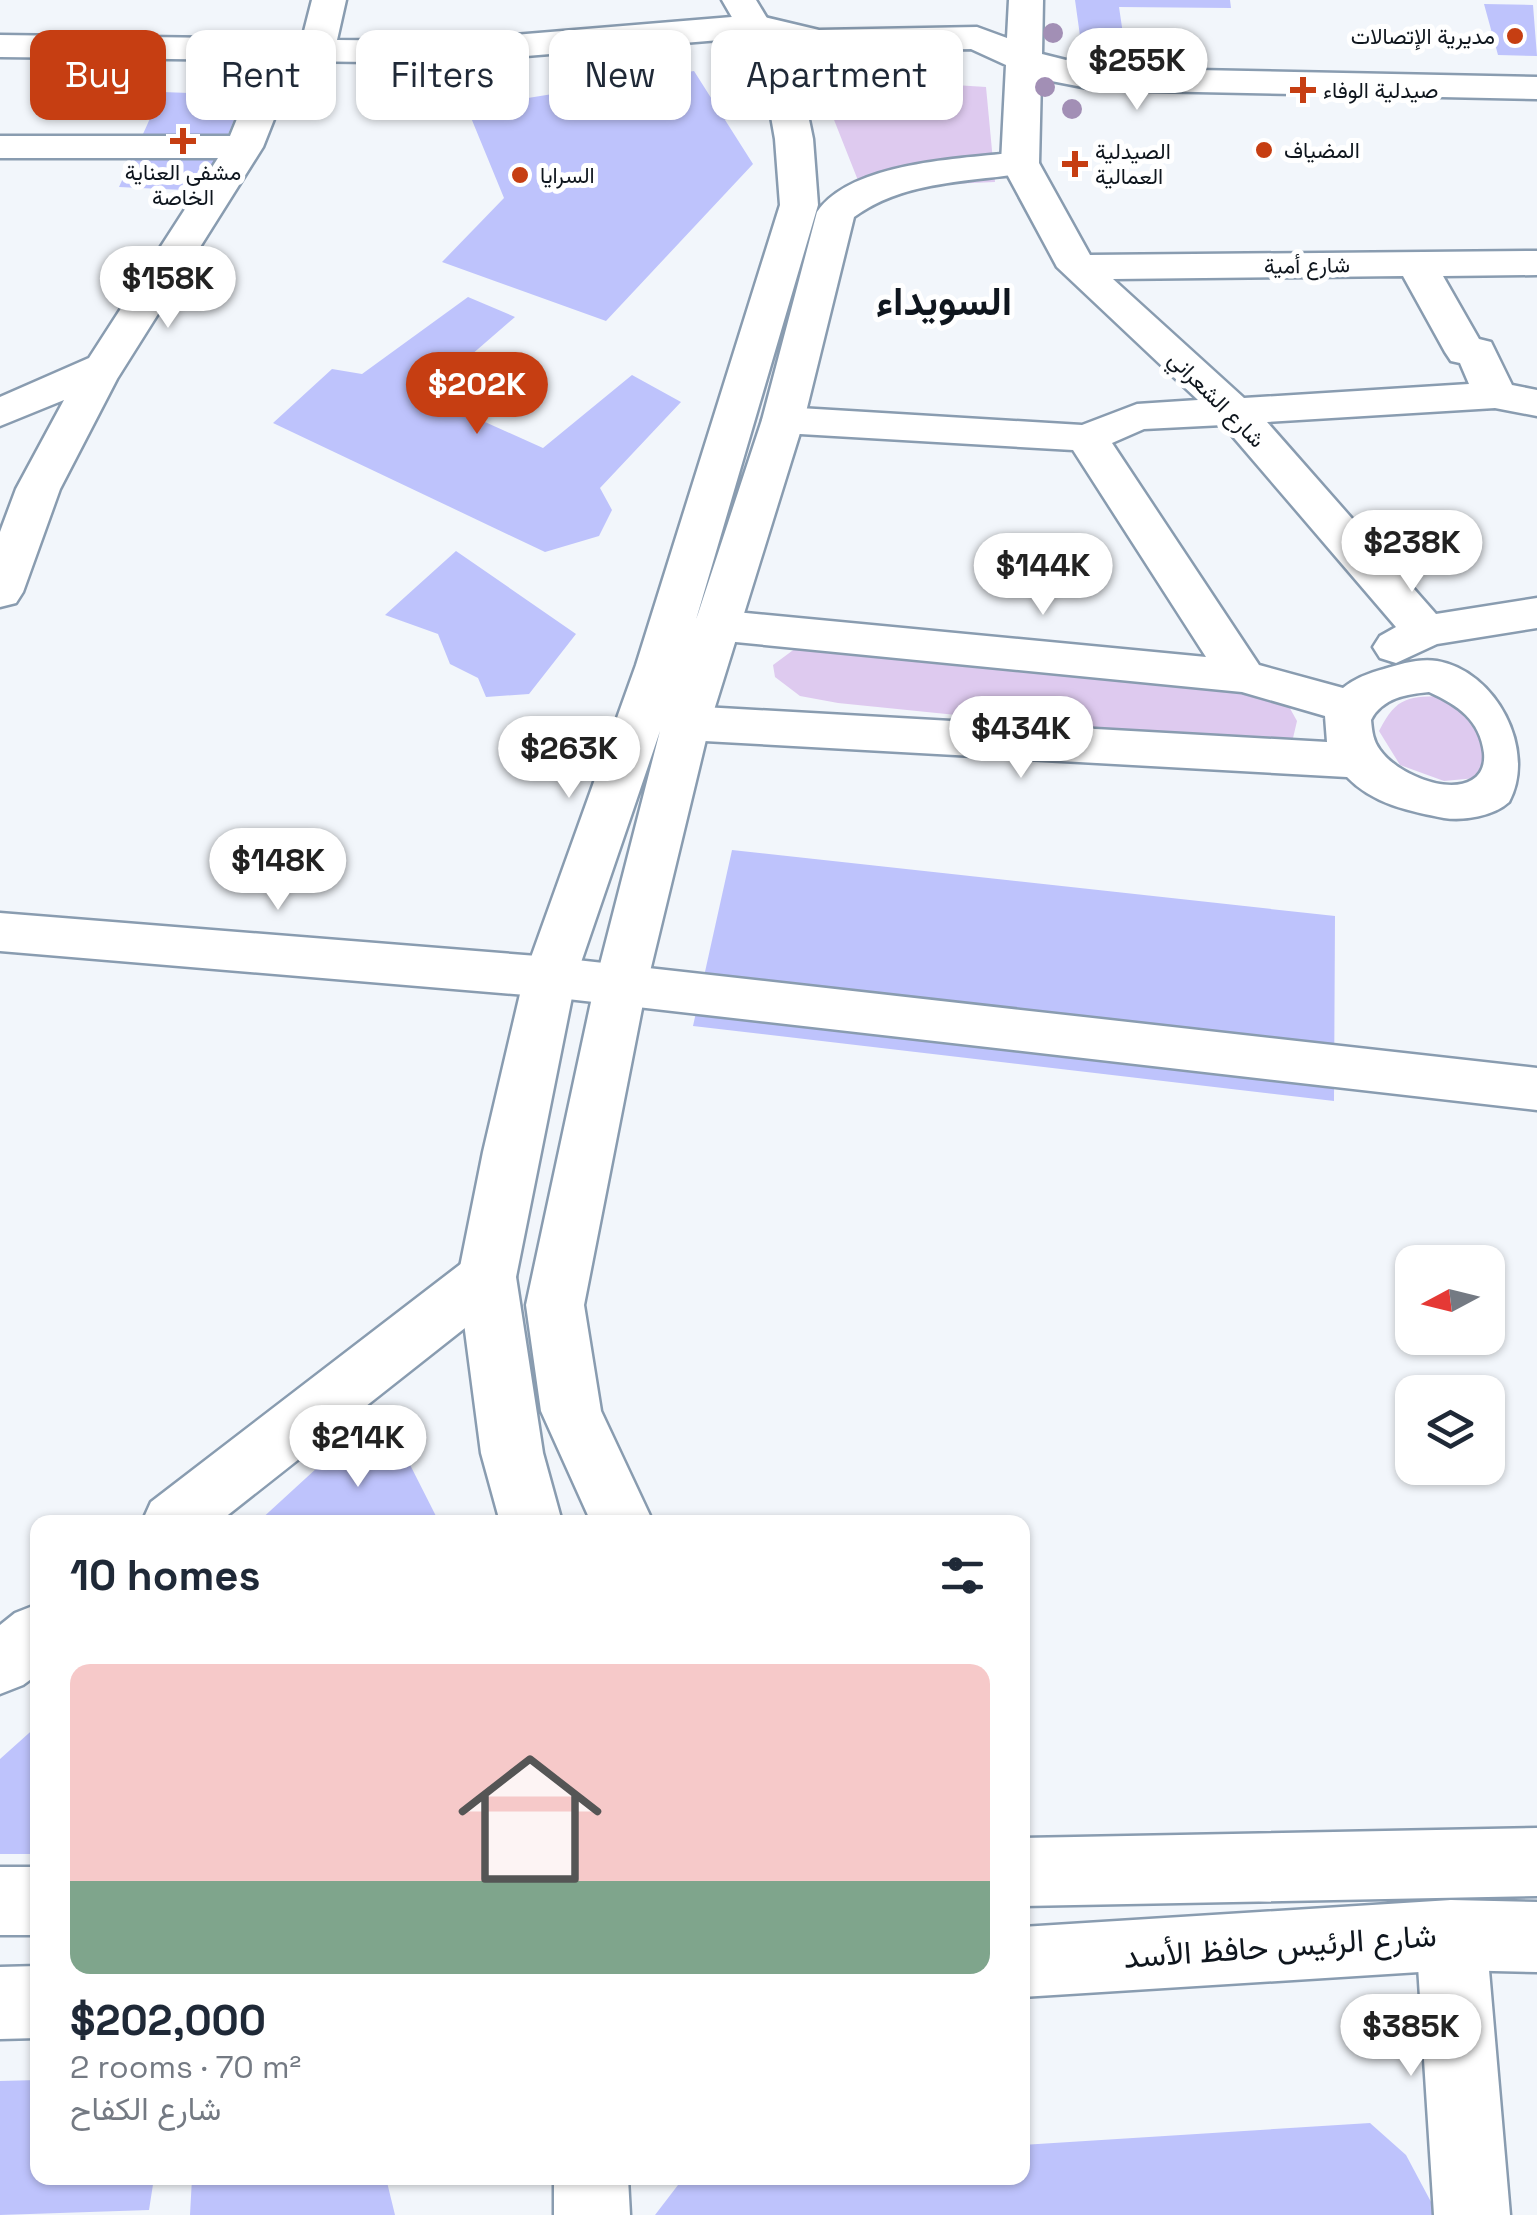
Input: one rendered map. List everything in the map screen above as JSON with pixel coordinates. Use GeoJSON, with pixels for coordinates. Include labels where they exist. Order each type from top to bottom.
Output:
{"type":"FeatureCollection","features":[{"type":"Feature","properties":{"kind":"street"},"geometry":{"type":"LineString","coordinates":[[312,30],[329,0]]}},
{"type":"Feature","properties":{"kind":"street"},"geometry":{"type":"LineString","coordinates":[[619,1515],[572,1411],[555,1306],[620,988],[686,724],[783,420],[836,212],[864,191],[909,178],[1020,162],[1026,0]]}},
{"type":"Feature","properties":{"kind":"street"},"geometry":{"type":"LineString","coordinates":[[336,51],[440,52],[748,13],[819,41],[977,38],[1026,62],[1098,79],[1537,88]]}},
{"type":"Feature","properties":{"kind":"street"},"geometry":{"type":"LineString","coordinates":[[530,1515],[512,1453],[487,1277],[550,977],[660,665],[799,205],[794,139],[781,71],[748,13]]}},
{"type":"Feature","properties":{"kind":"street"},"geometry":{"type":"LineString","coordinates":[[0,46],[186,48]]}},
{"type":"Feature","properties":{"kind":"street"},"geometry":{"type":"LineString","coordinates":[[0,592],[38,489],[103,368],[260,120]]}},
{"type":"Feature","properties":{"kind":"street"},"geometry":{"type":"LineString","coordinates":[[0,147],[244,147]]}},
{"type":"Feature","properties":{"kind":"street","name":"شارع الشعراني"},"geometry":{"type":"LineString","coordinates":[[1020,162],[1077,267],[1236,412],[1425,631]]}},
{"type":"Feature","properties":{"kind":"street","name":"شارع أمية"},"geometry":{"type":"LineString","coordinates":[[1077,267],[1537,263]]}},
{"type":"Feature","properties":{"kind":"street"},"geometry":{"type":"LineString","coordinates":[[1416,264],[1466,352],[1476,351],[1495,394]]}},
{"type":"Feature","properties":{"kind":"street"},"geometry":{"type":"LineString","coordinates":[[0,413],[103,368]]}},
{"type":"Feature","properties":{"kind":"street"},"geometry":{"type":"LineString","coordinates":[[783,420],[1087,438],[1136,417],[1495,394],[1537,403]]}},
{"type":"Feature","properties":{"kind":"street"},"geometry":{"type":"LineString","coordinates":[[1087,438],[1242,676]]}},
{"type":"Feature","properties":{"kind":"street"},"geometry":{"type":"LineString","coordinates":[[715,625],[1242,676],[1359,700],[1407,677],[1434,676],[1488,692],[1511,708],[1532,748],[1527,768],[1512,785],[1490,797],[1461,801],[1430,799],[1400,790],[1377,777],[1351,742],[1348,724],[1359,700],[1376,666],[1395,648],[1425,631],[1537,613]]}},
{"type":"Feature","properties":{"kind":"street"},"geometry":{"type":"LineString","coordinates":[[686,724],[1361,760]]}},
{"type":"Feature","properties":{"kind":"street"},"geometry":{"type":"LineString","coordinates":[[1490,797],[1537,816]]}},
{"type":"Feature","properties":{"kind":"street"},"geometry":{"type":"LineString","coordinates":[[0,932],[550,977],[1537,1090]]}},
{"type":"Feature","properties":{"kind":"street"},"geometry":{"type":"LineString","coordinates":[[183,1515],[487,1277]]}},
{"type":"Feature","properties":{"kind":"street"},"geometry":{"type":"LineString","coordinates":[[0,1664],[30,1640]]}},
{"type":"Feature","properties":{"kind":"street"},"geometry":{"type":"LineString","coordinates":[[1030,1872],[1537,1862]]}},
{"type":"Feature","properties":{"kind":"street"},"geometry":{"type":"LineString","coordinates":[[0,1901],[30,1901]]}},
{"type":"Feature","properties":{"kind":"street"},"geometry":{"type":"LineString","coordinates":[[1451,1935],[1472,2215]]}},
{"type":"Feature","properties":{"kind":"street","name":"شارع الرئيس حافظ الأسد"},"geometry":{"type":"LineString","coordinates":[[1030,1961],[1451,1935],[1537,1937]]}},
{"type":"Feature","properties":{"kind":"street"},"geometry":{"type":"LineString","coordinates":[[0,2002],[30,2002]]}},
{"type":"Feature","properties":{"kind":"street"},"geometry":{"type":"LineString","coordinates":[[590,2185],[592,2215]]}},
{"type":"Feature","properties":{"kind":"shaded area"},"geometry":{"type":"Polygon","coordinates":[[[963,86],[986,87],[995,182],[861,188],[834,120],[963,120],[963,86]]]}},
{"type":"Feature","properties":{"kind":"shaded area"},"geometry":{"type":"Polygon","coordinates":[[[796,648],[1250,691],[1287,703],[1297,721],[1293,738],[1277,740],[1106,730],[838,703],[800,696],[775,677],[773,665],[796,648]]]}},
{"type":"Feature","properties":{"kind":"shaded area"},"geometry":{"type":"Polygon","coordinates":[[[1447,696],[1505,753],[1476,778],[1444,781],[1400,765],[1379,731],[1398,704],[1447,696]]]}},
{"type":"Feature","properties":{"kind":"building"},"geometry":{"type":"Polygon","coordinates":[[[1075,0],[1230,0],[1231,8],[1119,7],[1123,34],[1194,34],[1199,60],[1101,60],[1099,47],[1081,43],[1075,0]]]}},
{"type":"Feature","properties":{"kind":"building","name":"مديرية الإتصالات"},"geometry":{"type":"Polygon","coordinates":[[[1484,4],[1533,5],[1537,56],[1498,55],[1484,4]]]}},
{"type":"Feature","properties":{"kind":"building"},"geometry":{"type":"Polygon","coordinates":[[[691,71],[711,98],[711,120],[725,120],[753,164],[606,321],[442,262],[504,198],[472,120],[529,120],[529,98],[549,95],[549,120],[691,120],[691,71]]]}},
{"type":"Feature","properties":{"kind":"building","name":"مشفى العناية الخاصة"},"geometry":{"type":"Polygon","coordinates":[[[166,92],[186,93],[186,120],[234,120],[205,191],[119,187],[149,120],[166,120],[166,92]]]}},
{"type":"Feature","properties":{"kind":"building"},"geometry":{"type":"Polygon","coordinates":[[[468,297],[515,317],[425,395],[543,448],[632,375],[681,402],[600,488],[612,510],[599,536],[545,552],[273,423],[332,369],[362,374],[468,297]]]}},
{"type":"Feature","properties":{"kind":"building"},"geometry":{"type":"Polygon","coordinates":[[[456,551],[576,634],[529,694],[486,697],[478,678],[450,664],[438,634],[385,615],[456,551]]]}},
{"type":"Feature","properties":{"kind":"building"},"geometry":{"type":"Polygon","coordinates":[[[732,850],[1335,916],[1334,1101],[693,1026],[732,850]]]}},
{"type":"Feature","properties":{"kind":"building"},"geometry":{"type":"Polygon","coordinates":[[[366,1442],[401,1447],[435,1515],[266,1515],[330,1456],[366,1442]]]}},
{"type":"Feature","properties":{"kind":"building"},"geometry":{"type":"Polygon","coordinates":[[[30,1732],[30,1854],[0,1854],[0,1759],[30,1732]]]}},
{"type":"Feature","properties":{"kind":"building"},"geometry":{"type":"Polygon","coordinates":[[[30,2080],[30,2185],[153,2185],[149,2210],[0,2215],[0,2081],[30,2080]]]}},
{"type":"Feature","properties":{"kind":"building"},"geometry":{"type":"Polygon","coordinates":[[[1370,2123],[1406,2155],[1438,2215],[655,2215],[678,2185],[1030,2185],[1030,2144],[1370,2123]]]}},
{"type":"Feature","properties":{"kind":"building"},"geometry":{"type":"Polygon","coordinates":[[[192,2185],[388,2185],[395,2215],[190,2215],[192,2185]]]}},
{"type":"Feature","properties":{"kind":"place","name":"مديرية الإتصالات"},"geometry":{"type":"Point","coordinates":[1515,36]}},
{"type":"Feature","properties":{"kind":"place","name":"صيدلية الوفاء"},"geometry":{"type":"Point","coordinates":[1303,90]}},
{"type":"Feature","properties":{"kind":"place","name":"مشفى العناية الخاصة"},"geometry":{"type":"Point","coordinates":[183,141]}},
{"type":"Feature","properties":{"kind":"place","name":"المضياف"},"geometry":{"type":"Point","coordinates":[1264,150]}},
{"type":"Feature","properties":{"kind":"place","name":"الصيدلية العمالية"},"geometry":{"type":"Point","coordinates":[1075,164]}},
{"type":"Feature","properties":{"kind":"place","name":"السرايا"},"geometry":{"type":"Point","coordinates":[520,175]}},
{"type":"Feature","properties":{"kind":"district","name":"السويداء"},"geometry":{"type":"Point","coordinates":[944,301]}}]}
